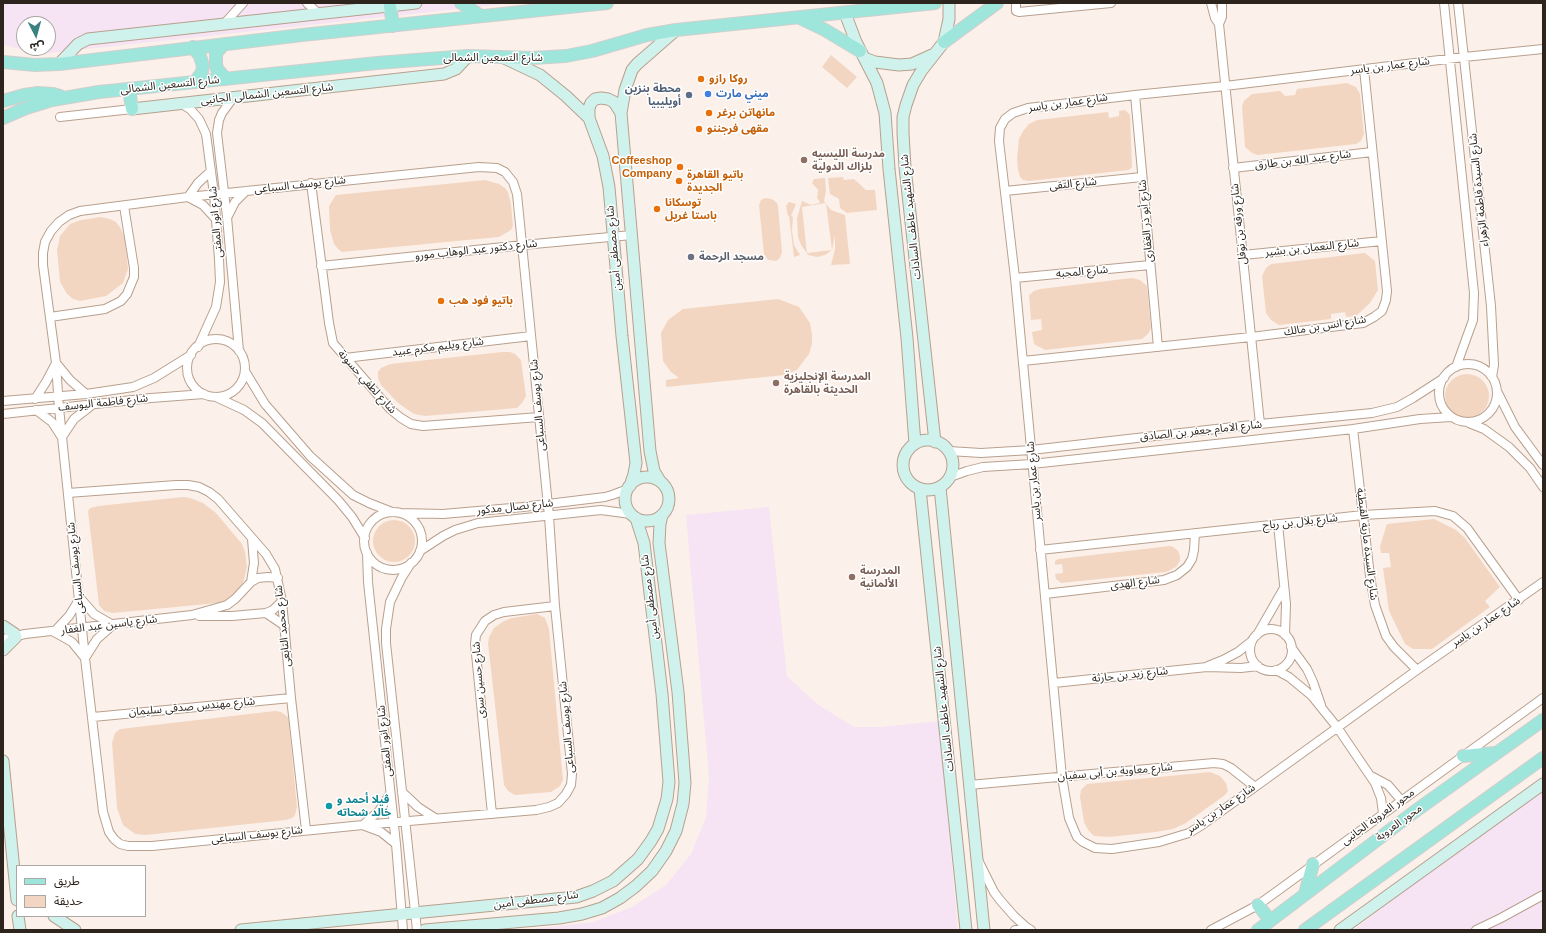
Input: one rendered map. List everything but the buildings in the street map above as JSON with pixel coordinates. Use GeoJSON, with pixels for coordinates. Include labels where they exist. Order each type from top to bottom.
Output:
{"type":"FeatureCollection","features":[{"type":"Feature","properties":{"kind":"main road"},"geometry":{"type":"LineString","coordinates":[[461,3],[481,16]]}},
{"type":"Feature","properties":{"kind":"main road"},"geometry":{"type":"LineString","coordinates":[[5,64],[59,64],[193,47],[607,3]]}},
{"type":"Feature","properties":{"kind":"main road","name":"شارع التسعين الشمالى"},"geometry":{"type":"LineString","coordinates":[[5,119],[40,103],[64,97],[377,63],[468,56],[556,58],[577,55],[647,35],[676,30],[936,3]]}},
{"type":"Feature","properties":{"kind":"main road"},"geometry":{"type":"LineString","coordinates":[[944,42],[997,3]]}},
{"type":"Feature","properties":{"kind":"main road"},"geometry":{"type":"LineString","coordinates":[[390,6],[393,26]]}},
{"type":"Feature","properties":{"kind":"main road"},"geometry":{"type":"LineString","coordinates":[[799,17],[825,30],[862,54]]}},
{"type":"Feature","properties":{"kind":"main road"},"geometry":{"type":"LineString","coordinates":[[224,44],[216,53],[216,63],[217,69],[226,79]]}},
{"type":"Feature","properties":{"kind":"main road"},"geometry":{"type":"LineString","coordinates":[[193,47],[200,56],[203,66],[202,72],[195,82]]}},
{"type":"Feature","properties":{"kind":"main road"},"geometry":{"type":"LineString","coordinates":[[129,89],[132,109]]}},
{"type":"Feature","properties":{"kind":"main road"},"geometry":{"type":"LineString","coordinates":[[3,101],[38,93],[53,94],[64,97]]}},
{"type":"Feature","properties":{"kind":"main road","name":"محور العروبة"},"geometry":{"type":"LineString","coordinates":[[1258,930],[1304,894],[1543,720]]}},
{"type":"Feature","properties":{"kind":"main road"},"geometry":{"type":"LineString","coordinates":[[1463,756],[1496,753]]}},
{"type":"Feature","properties":{"kind":"main road"},"geometry":{"type":"LineString","coordinates":[[1305,930],[1543,758]]}},
{"type":"Feature","properties":{"kind":"main road"},"geometry":{"type":"LineString","coordinates":[[1304,894],[1314,864]]}},
{"type":"Feature","properties":{"kind":"main road"},"geometry":{"type":"LineString","coordinates":[[1258,905],[1270,920]]}},
{"type":"Feature","properties":{"kind":"street"},"geometry":{"type":"LineString","coordinates":[[224,24],[243,3]]}},
{"type":"Feature","properties":{"kind":"street"},"geometry":{"type":"LineString","coordinates":[[308,3],[319,14]]}},
{"type":"Feature","properties":{"kind":"street"},"geometry":{"type":"LineString","coordinates":[[59,64],[78,44],[88,39],[416,3]]}},
{"type":"Feature","properties":{"kind":"street","name":"شارع الشهيد عاطف السادات"},"geometry":{"type":"LineString","coordinates":[[935,442],[905,167],[903,116],[913,85],[922,70],[944,42],[949,19],[948,3]]}},
{"type":"Feature","properties":{"kind":"street"},"geometry":{"type":"LineString","coordinates":[[1016,3],[1016,10],[1019,12],[1111,3]]}},
{"type":"Feature","properties":{"kind":"street","name":"شارع ورقه بن نوفل"},"geometry":{"type":"LineString","coordinates":[[1212,3],[1215,18],[1219,24],[1260,424]]}},
{"type":"Feature","properties":{"kind":"street","name":"شارع ورقه بن نوفل"},"geometry":{"type":"LineString","coordinates":[[1219,24],[1222,17],[1222,3]]}},
{"type":"Feature","properties":{"kind":"street","name":"شارع السيدة فاطمة الزهراء"},"geometry":{"type":"LineString","coordinates":[[1444,3],[1474,293],[1474,309],[1469,334],[1456,367]]}},
{"type":"Feature","properties":{"kind":"street","name":"شارع السيدة فاطمة الزهراء"},"geometry":{"type":"LineString","coordinates":[[1458,3],[1491,306],[1494,365],[1492,377]]}},
{"type":"Feature","properties":{"kind":"street","name":"شارع الشهيد عاطف السادات"},"geometry":{"type":"LineString","coordinates":[[845,13],[862,54],[877,83],[882,99],[915,444]]}},
{"type":"Feature","properties":{"kind":"street","name":"شارع مصطفى أمين"},"geometry":{"type":"LineString","coordinates":[[660,481],[654,471],[650,452],[621,114],[625,90],[632,70],[641,60],[676,30]]}},
{"type":"Feature","properties":{"kind":"street","name":"شارع عمار بن ياسر"},"geometry":{"type":"LineString","coordinates":[[1543,48],[1028,108],[1005,118],[1000,128],[999,141],[1014,278],[1062,777],[1069,818],[1077,837],[1088,845],[1101,849],[1160,842],[1189,832],[1202,825],[1337,727],[1543,582]]}},
{"type":"Feature","properties":{"kind":"street"},"geometry":{"type":"LineString","coordinates":[[862,54],[875,62],[900,65],[923,60],[934,54]]}},
{"type":"Feature","properties":{"kind":"street","name":"شارع التسعين الشمالى الجانبى"},"geometry":{"type":"LineString","coordinates":[[60,117],[444,74],[456,69],[468,56]]}},
{"type":"Feature","properties":{"kind":"street","name":"شارع مصطفى أمين"},"geometry":{"type":"LineString","coordinates":[[502,57],[530,70],[548,81],[589,118],[600,144],[609,187],[636,463],[629,488]]}},
{"type":"Feature","properties":{"kind":"street","name":"شارع انس بن مالك"},"geometry":{"type":"LineString","coordinates":[[1022,361],[1251,337],[1363,322],[1382,311],[1386,300],[1386,291],[1364,69]]}},
{"type":"Feature","properties":{"kind":"street","name":"شارع أبو ذر الغفارى"},"geometry":{"type":"LineString","coordinates":[[1135,95],[1158,347]]}},
{"type":"Feature","properties":{"kind":"street","name":"شارع انور المفتى"},"geometry":{"type":"LineString","coordinates":[[233,98],[222,113],[219,120],[217,133],[225,193],[239,351]]}},
{"type":"Feature","properties":{"kind":"street"},"geometry":{"type":"LineString","coordinates":[[589,118],[589,108],[591,103],[601,98],[614,102],[621,114]]}},
{"type":"Feature","properties":{"kind":"street","name":"شارع انور المفتى"},"geometry":{"type":"LineString","coordinates":[[180,103],[194,114],[203,126],[207,142],[214,194],[215,218],[220,259],[219,294],[213,313],[198,347]]}},
{"type":"Feature","properties":{"kind":"street","name":"شارع عبد الله بن طارق"},"geometry":{"type":"LineString","coordinates":[[1233,168],[1372,152]]}},
{"type":"Feature","properties":{"kind":"street","name":"شارع يوسف السباعى"},"geometry":{"type":"LineString","coordinates":[[479,167],[497,168],[510,177],[515,187],[522,245],[572,774],[571,785],[566,794],[558,803],[548,807],[492,814],[306,830],[152,846],[128,846],[120,844],[114,839],[106,823],[85,658],[80,598],[59,408],[56,363],[43,253],[51,231],[64,219],[80,211],[188,196],[246,191],[479,167]]}},
{"type":"Feature","properties":{"kind":"street"},"geometry":{"type":"LineString","coordinates":[[211,171],[198,183],[188,196],[203,206],[215,218]]}},
{"type":"Feature","properties":{"kind":"street","name":"شارع التقى"},"geometry":{"type":"LineString","coordinates":[[1005,191],[1142,177]]}},
{"type":"Feature","properties":{"kind":"street","name":"شارع لطفي حسونة"},"geometry":{"type":"LineString","coordinates":[[312,183],[321,266],[330,334],[333,343],[390,409],[401,418],[412,424],[434,426],[539,417]]}},
{"type":"Feature","properties":{"kind":"street"},"geometry":{"type":"LineString","coordinates":[[227,216],[235,202],[246,191]]}},
{"type":"Feature","properties":{"kind":"street"},"geometry":{"type":"LineString","coordinates":[[50,317],[105,309],[114,306],[127,294],[134,277],[134,268],[124,206]]}},
{"type":"Feature","properties":{"kind":"street","name":"شارع دكتور عبد الوهاب مورو"},"geometry":{"type":"LineString","coordinates":[[321,266],[632,235]]}},
{"type":"Feature","properties":{"kind":"street","name":"شارع النعمان بن بشير"},"geometry":{"type":"LineString","coordinates":[[1243,256],[1382,241]]}},
{"type":"Feature","properties":{"kind":"street","name":"شارع المحبه"},"geometry":{"type":"LineString","coordinates":[[1014,278],[1150,265]]}},
{"type":"Feature","properties":{"kind":"street"},"geometry":{"type":"LineString","coordinates":[[899,267],[916,266]]}},
{"type":"Feature","properties":{"kind":"street"},"geometry":{"type":"LineString","coordinates":[[620,305],[637,303]]}},
{"type":"Feature","properties":{"kind":"street","name":"شارع ويليم مكرم عبيد"},"geometry":{"type":"LineString","coordinates":[[345,358],[531,336]]}},
{"type":"Feature","properties":{"kind":"street"},"geometry":{"type":"LineString","coordinates":[[365,538],[352,517],[338,500],[262,423],[244,410],[216,397],[204,394],[196,389],[189,377],[188,364],[191,355],[198,347],[208,341],[219,340],[230,343],[243,357],[245,371],[265,404],[310,456],[353,495],[369,504],[396,512],[408,516],[414,521],[422,535],[420,551],[412,563],[400,568],[387,569],[375,563],[367,553],[365,538],[367,528],[374,520],[382,514],[396,512]]}},
{"type":"Feature","properties":{"kind":"street","name":"شارع فاطمة اليوسف"},"geometry":{"type":"LineString","coordinates":[[3,401],[58,397],[127,388],[146,382],[191,355]]}},
{"type":"Feature","properties":{"kind":"street"},"geometry":{"type":"LineString","coordinates":[[35,399],[56,363],[70,380],[86,394]]}},
{"type":"Feature","properties":{"kind":"street"},"geometry":{"type":"LineString","coordinates":[[1543,465],[1515,427],[1492,377],[1476,365],[1463,365],[1448,372],[1440,386],[1440,399],[1445,411],[1451,417],[1459,421],[1484,429],[1509,446],[1530,468],[1543,487]]}},
{"type":"Feature","properties":{"kind":"street"},"geometry":{"type":"LineString","coordinates":[[216,397],[227,395],[236,390],[242,381],[245,371]]}},
{"type":"Feature","properties":{"kind":"street","name":"شارع الامام جعفر بن الصادق"},"geometry":{"type":"LineString","coordinates":[[949,451],[981,453],[1031,450],[1372,413],[1386,410],[1413,398],[1444,378]]}},
{"type":"Feature","properties":{"kind":"street"},"geometry":{"type":"LineString","coordinates":[[1468,423],[1476,422],[1490,414],[1494,407],[1498,392]]}},
{"type":"Feature","properties":{"kind":"street","name":"شارع فاطمة اليوسف"},"geometry":{"type":"LineString","coordinates":[[3,414],[204,394]]}},
{"type":"Feature","properties":{"kind":"street"},"geometry":{"type":"LineString","coordinates":[[36,410],[52,422],[62,438],[74,419],[92,404]]}},
{"type":"Feature","properties":{"kind":"street","name":"شارع الامام جعفر بن الصادق"},"geometry":{"type":"LineString","coordinates":[[950,477],[983,467],[1032,464],[1353,429],[1420,419],[1451,417]]}},
{"type":"Feature","properties":{"kind":"street","name":"شارع السيدة مارية القبطية"},"geometry":{"type":"LineString","coordinates":[[1353,429],[1373,594],[1382,626],[1394,647],[1417,670]]}},
{"type":"Feature","properties":{"kind":"street"},"geometry":{"type":"LineString","coordinates":[[925,441],[935,442],[943,445],[949,451],[953,464],[950,477],[946,483],[940,487],[926,490],[920,489],[909,482],[903,469],[906,454],[915,444],[925,441]]}},
{"type":"Feature","properties":{"kind":"street"},"geometry":{"type":"LineString","coordinates":[[644,478],[652,478],[660,481],[668,492],[669,500],[667,509],[662,516],[654,520],[645,521],[634,516],[625,502],[629,488],[636,480],[644,478]]}},
{"type":"Feature","properties":{"kind":"street","name":"شارع محمد التابعى"},"geometry":{"type":"LineString","coordinates":[[68,493],[176,485],[199,487],[218,498],[266,554],[276,569],[282,601],[306,830]]}},
{"type":"Feature","properties":{"kind":"street","name":"شارع الشهيد عاطف السادات"},"geometry":{"type":"LineString","coordinates":[[940,487],[975,854],[984,930]]}},
{"type":"Feature","properties":{"kind":"street","name":"شارع نصال مدكور"},"geometry":{"type":"LineString","coordinates":[[396,512],[443,514],[547,504],[612,495],[629,488]]}},
{"type":"Feature","properties":{"kind":"street","name":"شارع الشهيد عاطف السادات"},"geometry":{"type":"LineString","coordinates":[[920,489],[966,930]]}},
{"type":"Feature","properties":{"kind":"street","name":"شارع نصال مدكور"},"geometry":{"type":"LineString","coordinates":[[420,551],[443,536],[468,525],[601,510],[634,516]]}},
{"type":"Feature","properties":{"kind":"street","name":"شارع بلال بن رباح"},"geometry":{"type":"LineString","coordinates":[[1040,550],[1363,515],[1435,511],[1453,516],[1467,528],[1519,600]]}},
{"type":"Feature","properties":{"kind":"street","name":"شارع مصطفى أمين"},"geometry":{"type":"LineString","coordinates":[[241,930],[576,897],[602,888],[627,870],[638,859],[652,841],[658,829],[667,799],[669,782],[662,700],[644,543],[634,516]]}},
{"type":"Feature","properties":{"kind":"street","name":"شارع مصطفى أمين"},"geometry":{"type":"LineString","coordinates":[[425,930],[551,919],[582,914],[608,905],[636,886],[652,871],[666,851],[676,831],[684,804],[685,783],[679,698],[659,543],[662,516]]}},
{"type":"Feature","properties":{"kind":"street"},"geometry":{"type":"LineString","coordinates":[[1278,524],[1284,588],[1286,635],[1291,647],[1307,670],[1322,707]]}},
{"type":"Feature","properties":{"kind":"street","name":"شارع الهدى"},"geometry":{"type":"LineString","coordinates":[[1045,594],[1164,580],[1177,575],[1187,567],[1192,560],[1195,533]]}},
{"type":"Feature","properties":{"kind":"street"},"geometry":{"type":"LineString","coordinates":[[251,582],[254,563],[252,539]]}},
{"type":"Feature","properties":{"kind":"street","name":"شارع انور المفتى"},"geometry":{"type":"LineString","coordinates":[[367,553],[368,582],[394,822],[403,930]]}},
{"type":"Feature","properties":{"kind":"street","name":"شارع انور المفتى"},"geometry":{"type":"LineString","coordinates":[[412,563],[402,577],[390,602],[386,629],[386,643],[417,930]]}},
{"type":"Feature","properties":{"kind":"street"},"geometry":{"type":"LineString","coordinates":[[251,582],[263,577],[278,578]]}},
{"type":"Feature","properties":{"kind":"street","name":"شارع ياسين عبد الغفار"},"geometry":{"type":"LineString","coordinates":[[3,635],[54,632],[192,615],[227,605],[235,599],[251,582]]}},
{"type":"Feature","properties":{"kind":"street","name":"شارع زيد بن حارثة"},"geometry":{"type":"LineString","coordinates":[[1207,667],[1238,652],[1254,638],[1284,588]]}},
{"type":"Feature","properties":{"kind":"street"},"geometry":{"type":"LineString","coordinates":[[80,598],[94,614],[113,625],[97,639],[85,658],[72,642],[54,632],[69,616],[80,598]]}},
{"type":"Feature","properties":{"kind":"street"},"geometry":{"type":"LineString","coordinates":[[266,613],[273,610],[282,601]]}},
{"type":"Feature","properties":{"kind":"street","name":"شارع حسين سرى"},"geometry":{"type":"LineString","coordinates":[[492,814],[475,644],[476,635],[485,621],[494,615],[504,612],[555,606]]}},
{"type":"Feature","properties":{"kind":"street"},"geometry":{"type":"LineString","coordinates":[[266,613],[284,626]]}},
{"type":"Feature","properties":{"kind":"street","name":"شارع ياسين عبد الغفار"},"geometry":{"type":"LineString","coordinates":[[192,615],[217,617],[266,613]]}},
{"type":"Feature","properties":{"kind":"street"},"geometry":{"type":"LineString","coordinates":[[3,626],[19,635],[3,650]]}},
{"type":"Feature","properties":{"kind":"street"},"geometry":{"type":"LineString","coordinates":[[1286,635],[1271,629],[1261,632],[1254,638],[1250,652],[1251,657],[1258,666],[1263,669],[1276,670],[1301,686],[1322,707],[1371,776],[1381,798],[1383,814]]}},
{"type":"Feature","properties":{"kind":"street","name":"شارع ياسين عبد الغفار"},"geometry":{"type":"LineString","coordinates":[[3,639],[19,635]]}},
{"type":"Feature","properties":{"kind":"street"},"geometry":{"type":"LineString","coordinates":[[1276,670],[1285,665],[1288,661],[1292,652],[1291,647]]}},
{"type":"Feature","properties":{"kind":"street","name":"شارع زيد بن حارثة"},"geometry":{"type":"LineString","coordinates":[[1054,683],[1207,667],[1241,668],[1258,666]]}},
{"type":"Feature","properties":{"kind":"street","name":"شارع مهندس صدقى سليمان"},"geometry":{"type":"LineString","coordinates":[[93,717],[291,698]]}},
{"type":"Feature","properties":{"kind":"street"},"geometry":{"type":"LineString","coordinates":[[662,700],[679,698]]}},
{"type":"Feature","properties":{"kind":"street","name":"محور العروبة الجانبى"},"geometry":{"type":"LineString","coordinates":[[1211,930],[1258,905],[1543,698]]}},
{"type":"Feature","properties":{"kind":"street"},"geometry":{"type":"LineString","coordinates":[[3,761],[16,890]]}},
{"type":"Feature","properties":{"kind":"street","name":"شارع معاوية بن أبى سفيان"},"geometry":{"type":"LineString","coordinates":[[969,785],[1214,763],[1223,764],[1231,768],[1255,787]]}},
{"type":"Feature","properties":{"kind":"street"},"geometry":{"type":"LineString","coordinates":[[950,770],[959,772],[967,769]]}},
{"type":"Feature","properties":{"kind":"street"},"geometry":{"type":"LineString","coordinates":[[1371,776],[1388,785],[1401,800]]}},
{"type":"Feature","properties":{"kind":"street"},"geometry":{"type":"LineString","coordinates":[[952,787],[960,783],[969,785]]}},
{"type":"Feature","properties":{"kind":"street"},"geometry":{"type":"LineString","coordinates":[[1340,930],[1543,784]]}},
{"type":"Feature","properties":{"kind":"street"},"geometry":{"type":"LineString","coordinates":[[402,792],[418,807],[435,818]]}},
{"type":"Feature","properties":{"kind":"street"},"geometry":{"type":"LineString","coordinates":[[391,793],[379,811],[363,825],[381,832],[396,844]]}},
{"type":"Feature","properties":{"kind":"street","name":"شارع الشهيد عاطف السادات"},"geometry":{"type":"LineString","coordinates":[[975,854],[994,892],[1014,916],[1029,929]]}},
{"type":"Feature","properties":{"kind":"street"},"geometry":{"type":"LineString","coordinates":[[13,860],[16,868]]}},
{"type":"Feature","properties":{"kind":"street"},"geometry":{"type":"LineString","coordinates":[[1476,930],[1543,895]]}},
{"type":"Feature","properties":{"kind":"street"},"geometry":{"type":"LineString","coordinates":[[18,917],[20,930]]}},
{"type":"Feature","properties":{"kind":"street"},"geometry":{"type":"LineString","coordinates":[[56,917],[75,930]]}},
{"type":"Feature","properties":{"kind":"street","name":"شارع الشهيد عاطف السادات"},"geometry":{"type":"LineString","coordinates":[[1015,930],[1029,929]]}},
{"type":"Feature","properties":{"kind":"shaded area"},"geometry":{"type":"Polygon","coordinates":[[[3,3],[513,3],[56,52],[56,16],[16,16],[16,48],[3,45],[3,3]]]}},
{"type":"Feature","properties":{"kind":"shaded area"},"geometry":{"type":"Polygon","coordinates":[[[769,507],[787,676],[817,704],[854,727],[880,727],[939,721],[958,930],[522,930],[593,922],[632,907],[666,885],[691,854],[706,817],[709,777],[686,515],[769,507]]]}},
{"type":"Feature","properties":{"kind":"shaded area"},"geometry":{"type":"Polygon","coordinates":[[[1543,790],[1543,930],[1353,930],[1438,866],[1543,790]]]}},
{"type":"Feature","properties":{"kind":"green space"},"geometry":{"type":"Polygon","coordinates":[[[831,55],[857,77],[847,88],[822,67],[831,55]]]}},
{"type":"Feature","properties":{"kind":"green space"},"geometry":{"type":"Polygon","coordinates":[[[1347,83],[1356,87],[1360,94],[1364,134],[1361,141],[1356,144],[1258,155],[1252,153],[1245,147],[1242,106],[1244,101],[1252,94],[1280,91],[1285,96],[1295,95],[1297,89],[1347,83]]]}},
{"type":"Feature","properties":{"kind":"green space"},"geometry":{"type":"Polygon","coordinates":[[[1125,110],[1130,115],[1132,167],[1129,170],[1029,181],[1023,180],[1020,177],[1017,159],[1019,139],[1029,124],[1037,120],[1108,112],[1109,118],[1119,116],[1119,111],[1125,110]]]}},
{"type":"Feature","properties":{"kind":"green space"},"geometry":{"type":"Polygon","coordinates":[[[843,177],[844,180],[854,179],[866,190],[875,190],[877,210],[847,213],[840,208],[839,199],[830,194],[828,178],[843,177]]]}},
{"type":"Feature","properties":{"kind":"green space"},"geometry":{"type":"Polygon","coordinates":[[[825,178],[826,190],[824,201],[826,203],[802,207],[807,253],[832,250],[825,255],[817,257],[808,255],[801,245],[798,237],[797,218],[802,201],[811,205],[820,202],[817,198],[818,190],[812,183],[814,179],[825,178]]]}},
{"type":"Feature","properties":{"kind":"green space"},"geometry":{"type":"Polygon","coordinates":[[[485,180],[499,184],[505,188],[508,192],[511,204],[513,226],[511,230],[499,237],[342,252],[334,244],[330,230],[329,206],[336,195],[485,180]]]}},
{"type":"Feature","properties":{"kind":"green space"},"geometry":{"type":"Polygon","coordinates":[[[765,198],[772,199],[778,206],[782,252],[780,258],[776,261],[768,260],[764,254],[759,205],[761,200],[765,198]]]}},
{"type":"Feature","properties":{"kind":"green space"},"geometry":{"type":"Polygon","coordinates":[[[789,202],[796,204],[791,216],[793,217],[792,230],[794,245],[800,255],[794,257],[789,216],[786,206],[789,202]]]}},
{"type":"Feature","properties":{"kind":"green space"},"geometry":{"type":"Polygon","coordinates":[[[826,204],[831,210],[845,215],[850,264],[831,265],[835,249],[835,235],[832,250],[826,204]]]}},
{"type":"Feature","properties":{"kind":"green space"},"geometry":{"type":"Polygon","coordinates":[[[101,217],[116,222],[121,229],[125,238],[128,269],[123,283],[106,296],[80,301],[73,299],[67,294],[60,282],[57,250],[60,236],[70,224],[81,220],[101,217]]]}},
{"type":"Feature","properties":{"kind":"green space"},"geometry":{"type":"Polygon","coordinates":[[[1365,253],[1375,261],[1378,290],[1370,303],[1356,316],[1346,317],[1345,312],[1331,314],[1331,319],[1279,325],[1271,320],[1266,313],[1262,276],[1266,268],[1271,264],[1365,253]]]}},
{"type":"Feature","properties":{"kind":"green space"},"geometry":{"type":"Polygon","coordinates":[[[1132,278],[1140,280],[1147,286],[1151,328],[1148,334],[1142,339],[1045,350],[1034,344],[1032,332],[1042,330],[1041,319],[1031,320],[1029,295],[1034,291],[1132,278]]]}},
{"type":"Feature","properties":{"kind":"green space"},"geometry":{"type":"Polygon","coordinates":[[[778,299],[799,307],[810,323],[812,344],[809,354],[797,370],[785,375],[666,387],[666,380],[679,378],[671,372],[663,361],[661,333],[668,320],[683,309],[778,299]]]}},
{"type":"Feature","properties":{"kind":"green space"},"geometry":{"type":"Polygon","coordinates":[[[510,352],[515,354],[521,360],[526,396],[517,408],[425,416],[414,414],[398,403],[381,385],[378,378],[378,372],[381,368],[390,364],[510,352]]]}},
{"type":"Feature","properties":{"kind":"green space"},"geometry":{"type":"Polygon","coordinates":[[[1463,374],[1471,374],[1476,375],[1483,380],[1488,387],[1488,405],[1483,412],[1476,417],[1463,418],[1455,415],[1448,408],[1445,400],[1445,392],[1448,384],[1455,377],[1463,374]]]}},
{"type":"Feature","properties":{"kind":"green space"},"geometry":{"type":"Polygon","coordinates":[[[183,497],[203,503],[216,513],[242,544],[245,552],[247,567],[239,592],[228,602],[113,613],[104,611],[99,605],[88,511],[90,508],[183,497]]]}},
{"type":"Feature","properties":{"kind":"green space"},"geometry":{"type":"Polygon","coordinates":[[[1434,519],[1456,530],[1465,538],[1500,587],[1485,601],[1490,607],[1432,649],[1413,649],[1405,644],[1389,611],[1383,568],[1391,567],[1389,553],[1381,553],[1380,546],[1387,524],[1434,519]]]}},
{"type":"Feature","properties":{"kind":"green space"},"geometry":{"type":"Polygon","coordinates":[[[394,520],[409,526],[415,541],[409,556],[394,562],[379,556],[373,541],[379,526],[394,520]]]}},
{"type":"Feature","properties":{"kind":"green space"},"geometry":{"type":"Polygon","coordinates":[[[1170,546],[1178,551],[1180,561],[1176,567],[1166,572],[1061,583],[1056,579],[1055,574],[1063,573],[1062,564],[1055,565],[1055,561],[1058,559],[1170,546]]]}},
{"type":"Feature","properties":{"kind":"green space"},"geometry":{"type":"Polygon","coordinates":[[[537,614],[545,618],[549,629],[563,780],[560,786],[551,792],[515,795],[508,791],[504,785],[488,643],[489,637],[494,628],[504,621],[512,618],[537,614]]]}},
{"type":"Feature","properties":{"kind":"green space"},"geometry":{"type":"Polygon","coordinates":[[[275,711],[281,712],[288,717],[297,807],[295,815],[292,818],[286,820],[146,835],[135,834],[123,825],[117,808],[112,743],[115,733],[120,729],[275,711]]]}},
{"type":"Feature","properties":{"kind":"green space"},"geometry":{"type":"Polygon","coordinates":[[[1210,772],[1220,776],[1226,783],[1228,791],[1225,795],[1186,823],[1173,829],[1109,837],[1094,836],[1088,830],[1084,822],[1080,797],[1081,790],[1087,784],[1210,772]]]}},
{"type":"Feature","properties":{"kind":"place","name":"روكا رازو"},"geometry":{"type":"Point","coordinates":[701,79]}},
{"type":"Feature","properties":{"kind":"place","name":"ميني مارت"},"geometry":{"type":"Point","coordinates":[708,94]}},
{"type":"Feature","properties":{"kind":"place","name":"محطة بنزين أويليبيا"},"geometry":{"type":"Point","coordinates":[689,95]}},
{"type":"Feature","properties":{"kind":"place","name":"مانهاتن برغر"},"geometry":{"type":"Point","coordinates":[709,113]}},
{"type":"Feature","properties":{"kind":"place","name":"مقهى فرجننو"},"geometry":{"type":"Point","coordinates":[699,129]}},
{"type":"Feature","properties":{"kind":"place","name":"مدرسة الليسيه بلزاك الدولية"},"geometry":{"type":"Point","coordinates":[804,160]}},
{"type":"Feature","properties":{"kind":"place","name":"Coffeeshop Company"},"geometry":{"type":"Point","coordinates":[680,167]}},
{"type":"Feature","properties":{"kind":"place","name":"باتيو القاهرة الجديدة"},"geometry":{"type":"Point","coordinates":[679,181]}},
{"type":"Feature","properties":{"kind":"place","name":"توسكانا باستا غريل"},"geometry":{"type":"Point","coordinates":[657,209]}},
{"type":"Feature","properties":{"kind":"place","name":"مسجد الرحمة"},"geometry":{"type":"Point","coordinates":[691,257]}},
{"type":"Feature","properties":{"kind":"place","name":"باتيو فود هب"},"geometry":{"type":"Point","coordinates":[441,301]}},
{"type":"Feature","properties":{"kind":"place","name":"المدرسة الإنجليزية الحديثة بالقاهرة"},"geometry":{"type":"Point","coordinates":[776,383]}},
{"type":"Feature","properties":{"kind":"place","name":"المدرسة الألمانية"},"geometry":{"type":"Point","coordinates":[852,577]}},
{"type":"Feature","properties":{"kind":"place","name":"ڤيلا أحمد و خالد شحاته"},"geometry":{"type":"Point","coordinates":[329,806]}}]}
